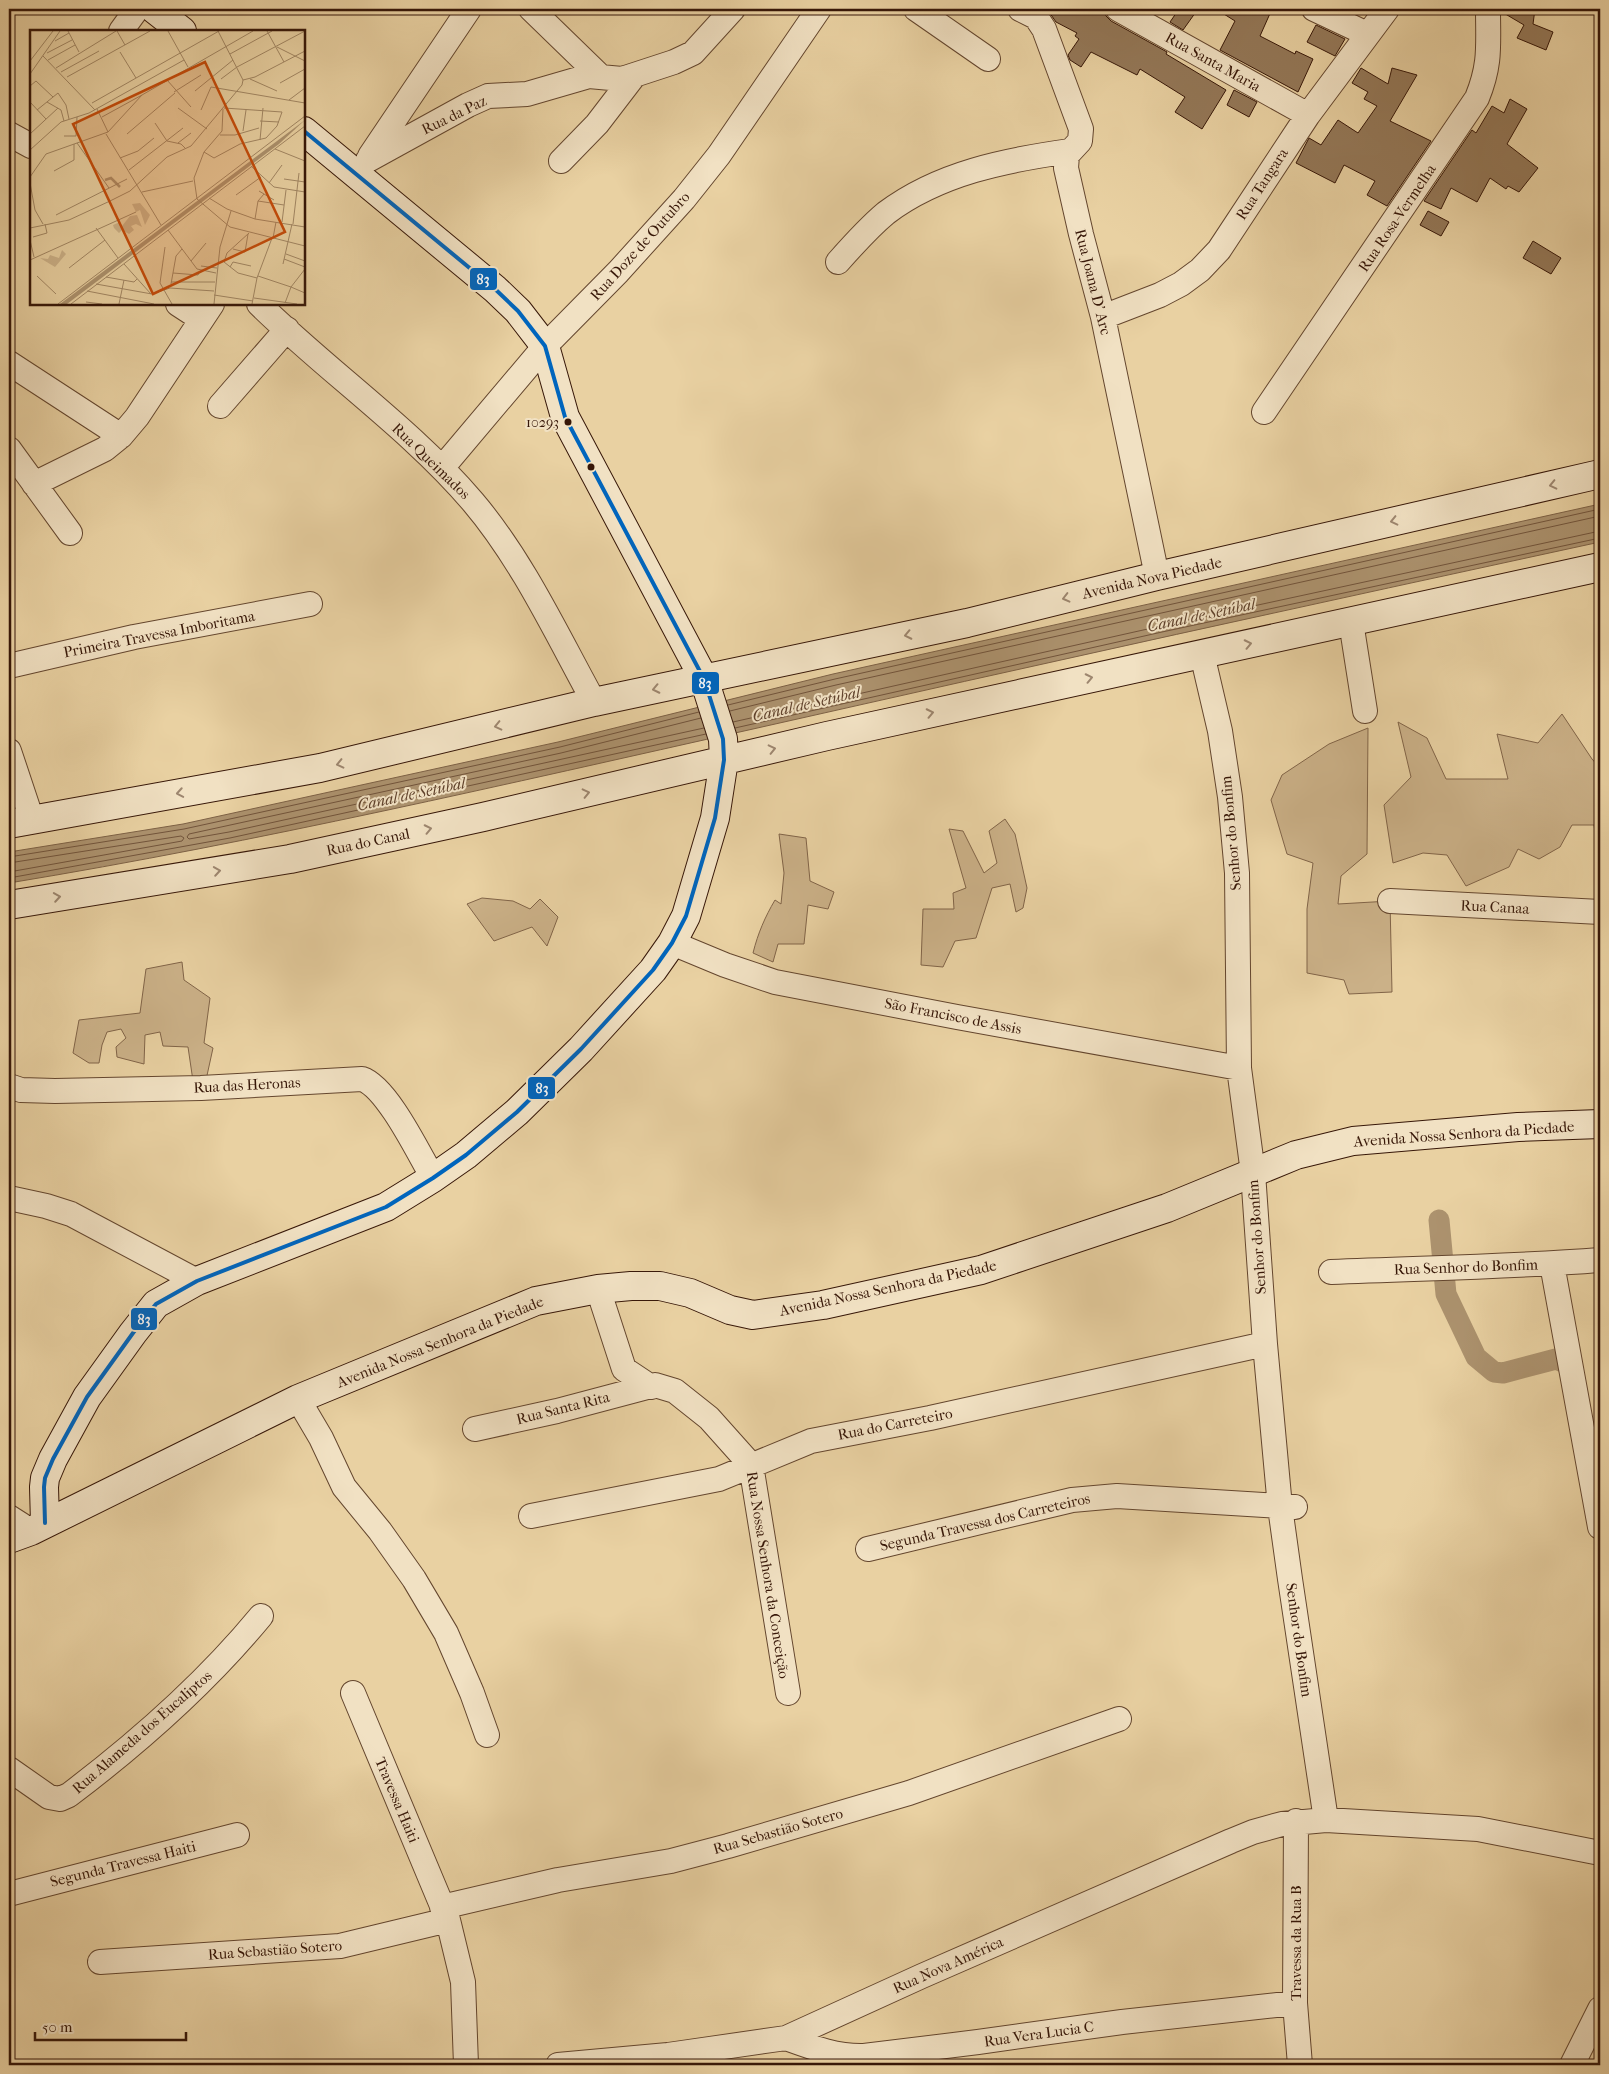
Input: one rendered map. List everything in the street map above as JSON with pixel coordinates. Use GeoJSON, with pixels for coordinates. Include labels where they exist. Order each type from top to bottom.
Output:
{"type":"FeatureCollection","features":[{"type":"Feature","properties":{"kind":"street"},"geometry":{"type":"LineString","coordinates":[[122,30],[150,9],[181,30]]}},
{"type":"Feature","properties":{"kind":"street"},"geometry":{"type":"LineString","coordinates":[[362,166],[469,9]]}},
{"type":"Feature","properties":{"kind":"street"},"geometry":{"type":"LineString","coordinates":[[531,9],[600,76]]}},
{"type":"Feature","properties":{"kind":"street","name":"Rua da Paz"},"geometry":{"type":"LineString","coordinates":[[362,166],[468,105],[488,96],[527,94],[575,80],[600,76],[611,79],[633,77],[693,53],[733,9]]}},
{"type":"Feature","properties":{"kind":"street","name":"Rua Doze de Outubro"},"geometry":{"type":"LineString","coordinates":[[442,468],[546,346],[618,272],[684,199],[718,155],[818,9]]}},
{"type":"Feature","properties":{"kind":"street"},"geometry":{"type":"LineString","coordinates":[[916,9],[988,59]]}},
{"type":"Feature","properties":{"kind":"street","name":"Rua Joana D' Arc"},"geometry":{"type":"LineString","coordinates":[[1022,9],[1036,17],[1044,29],[1081,129],[1080,141],[1070,151],[1066,159],[1066,168],[1080,234],[1102,317],[1157,576]]}},
{"type":"Feature","properties":{"kind":"street","name":"Rua Santa Maria"},"geometry":{"type":"LineString","coordinates":[[1118,9],[1308,115]]}},
{"type":"Feature","properties":{"kind":"street"},"geometry":{"type":"LineString","coordinates":[[1314,9],[1368,34]]}},
{"type":"Feature","properties":{"kind":"street","name":"Rua Tangara"},"geometry":{"type":"LineString","coordinates":[[1102,317],[1160,295],[1181,284],[1200,270],[1219,250],[1308,115],[1387,9]]}},
{"type":"Feature","properties":{"kind":"street","name":"Rua Rosa-Vermelha"},"geometry":{"type":"LineString","coordinates":[[1264,412],[1477,98],[1489,60],[1488,9]]}},
{"type":"Feature","properties":{"kind":"street"},"geometry":{"type":"LineString","coordinates":[[562,161],[597,124],[633,77]]}},
{"type":"Feature","properties":{"kind":"street"},"geometry":{"type":"LineString","coordinates":[[23,1527],[44,1500],[45,1478],[53,1459],[87,1397],[132,1333],[156,1304],[196,1281],[363,1217],[398,1200],[466,1156],[516,1112],[581,1049],[653,970],[672,943],[686,916],[715,818],[724,749],[708,689],[565,418],[546,346],[518,311],[362,166],[305,131]]}},
{"type":"Feature","properties":{"kind":"street"},"geometry":{"type":"LineString","coordinates":[[9,134],[30,145]]}},
{"type":"Feature","properties":{"kind":"street"},"geometry":{"type":"LineString","coordinates":[[838,262],[860,237],[887,213],[915,195],[954,177],[998,163],[1070,151]]}},
{"type":"Feature","properties":{"kind":"street"},"geometry":{"type":"LineString","coordinates":[[34,484],[105,450],[121,436],[136,417],[206,312],[182,305]]}},
{"type":"Feature","properties":{"kind":"street","name":"Rua Queimados"},"geometry":{"type":"LineString","coordinates":[[260,305],[442,468],[474,503],[512,557],[594,702]]}},
{"type":"Feature","properties":{"kind":"street"},"geometry":{"type":"LineString","coordinates":[[220,406],[287,330]]}},
{"type":"Feature","properties":{"kind":"street"},"geometry":{"type":"LineString","coordinates":[[9,363],[121,436]]}},
{"type":"Feature","properties":{"kind":"street"},"geometry":{"type":"LineString","coordinates":[[9,449],[70,533]]}},
{"type":"Feature","properties":{"kind":"street","name":"Avenida Nova Piedade"},"geometry":{"type":"LineString","coordinates":[[708,689],[1157,576],[1600,474]]}},
{"type":"Feature","properties":{"kind":"street"},"geometry":{"type":"LineString","coordinates":[[724,749],[1202,654],[1600,567]]}},
{"type":"Feature","properties":{"kind":"street","name":"Primeira Travessa Imboritama"},"geometry":{"type":"LineString","coordinates":[[9,666],[134,637],[310,604]]}},
{"type":"Feature","properties":{"kind":"street"},"geometry":{"type":"LineString","coordinates":[[1350,622],[1365,711]]}},
{"type":"Feature","properties":{"kind":"street","name":"Senhor do Bonfim"},"geometry":{"type":"LineString","coordinates":[[1202,654],[1220,731],[1230,797],[1236,873],[1239,1068],[1253,1173],[1265,1344],[1288,1507],[1326,1820]]}},
{"type":"Feature","properties":{"kind":"street"},"geometry":{"type":"LineString","coordinates":[[9,751],[21,822],[320,768],[594,702],[708,689]]}},
{"type":"Feature","properties":{"kind":"street","name":"Rua do Canal"},"geometry":{"type":"LineString","coordinates":[[9,905],[290,859],[483,817],[724,749]]}},
{"type":"Feature","properties":{"kind":"street","name":"Rua Canaa"},"geometry":{"type":"LineString","coordinates":[[1390,901],[1600,912]]}},
{"type":"Feature","properties":{"kind":"street","name":"São Francisco de Assis"},"geometry":{"type":"LineString","coordinates":[[672,943],[725,965],[775,982],[957,1018],[1239,1068]]}},
{"type":"Feature","properties":{"kind":"street","name":"Rua das Heronas"},"geometry":{"type":"LineString","coordinates":[[9,1086],[21,1090],[65,1091],[201,1088],[362,1079],[370,1082],[377,1088],[388,1102],[433,1178]]}},
{"type":"Feature","properties":{"kind":"street","name":"Avenida Nossa Senhora da Piedade"},"geometry":{"type":"LineString","coordinates":[[23,1527],[298,1399],[536,1301],[598,1289],[660,1286],[690,1293],[730,1310],[753,1315],[823,1305],[981,1270],[1167,1208],[1296,1155],[1353,1141],[1518,1127],[1600,1124]]}},
{"type":"Feature","properties":{"kind":"street"},"geometry":{"type":"LineString","coordinates":[[9,1198],[71,1214],[196,1281]]}},
{"type":"Feature","properties":{"kind":"street","name":"Rua Senhor do Bonfim"},"geometry":{"type":"LineString","coordinates":[[1332,1272],[1466,1268],[1600,1260]]}},
{"type":"Feature","properties":{"kind":"street"},"geometry":{"type":"LineString","coordinates":[[1552,1264],[1599,1521]]}},
{"type":"Feature","properties":{"kind":"street","name":"Rua Nossa Senhora da Conceição"},"geometry":{"type":"LineString","coordinates":[[598,1289],[624,1369],[651,1387],[655,1385],[668,1387],[680,1394],[709,1418],[751,1465],[788,1693]]}},
{"type":"Feature","properties":{"kind":"street","name":"Rua do Carreteiro"},"geometry":{"type":"LineString","coordinates":[[531,1516],[727,1477],[751,1465],[811,1441],[930,1418],[1265,1344]]}},
{"type":"Feature","properties":{"kind":"street","name":"Rua Santa Rita"},"geometry":{"type":"LineString","coordinates":[[475,1429],[651,1387]]}},
{"type":"Feature","properties":{"kind":"street"},"geometry":{"type":"LineString","coordinates":[[298,1399],[321,1438],[344,1487],[380,1530],[414,1580],[446,1633],[472,1693],[487,1735]]}},
{"type":"Feature","properties":{"kind":"street","name":"Segunda Travessa dos Carreteiros"},"geometry":{"type":"LineString","coordinates":[[868,1549],[1062,1502],[1094,1497],[1117,1496],[1288,1507]]}},
{"type":"Feature","properties":{"kind":"street","name":"Rua Alameda dos Eucaliptos"},"geometry":{"type":"LineString","coordinates":[[9,1768],[49,1798],[60,1799],[69,1795],[109,1764],[195,1688],[231,1653],[261,1616]]}},
{"type":"Feature","properties":{"kind":"street","name":"Travessa Haiti"},"geometry":{"type":"LineString","coordinates":[[353,1693],[445,1913]]}},
{"type":"Feature","properties":{"kind":"street","name":"Rua Sebastião Sotero"},"geometry":{"type":"LineString","coordinates":[[100,1962],[340,1946],[558,1880],[671,1861],[728,1846],[909,1793],[1119,1719]]}},
{"type":"Feature","properties":{"kind":"street","name":"Rua Nova América"},"geometry":{"type":"LineString","coordinates":[[558,2065],[668,2060],[786,2038],[922,1976],[1231,1841],[1253,1832],[1296,1822],[1326,1820],[1478,1830],[1600,1852]]}},
{"type":"Feature","properties":{"kind":"street","name":"Travessa da Rua B"},"geometry":{"type":"LineString","coordinates":[[1296,1822],[1295,2003],[1300,2065]]}},
{"type":"Feature","properties":{"kind":"street","name":"Segunda Travessa Haiti"},"geometry":{"type":"LineString","coordinates":[[9,1894],[238,1835]]}},
{"type":"Feature","properties":{"kind":"street"},"geometry":{"type":"LineString","coordinates":[[445,1913],[463,1982],[466,2065]]}},
{"type":"Feature","properties":{"kind":"street","name":"Rua Vera Lucia C"},"geometry":{"type":"LineString","coordinates":[[786,2038],[845,2056],[864,2056],[1122,2022],[1295,2003]]}},
{"type":"Feature","properties":{"kind":"street"},"geometry":{"type":"LineString","coordinates":[[1572,2065],[1600,2009]]}},
{"type":"Feature","properties":{"kind":"shaded area"},"geometry":{"type":"Polygon","coordinates":[[[1562,714],[1600,768],[1600,868],[1594,825],[1572,825],[1560,847],[1539,859],[1518,849],[1509,867],[1466,886],[1447,855],[1423,853],[1393,863],[1384,805],[1411,777],[1398,722],[1427,738],[1446,779],[1508,779],[1497,734],[1538,743],[1562,714]]]}},
{"type":"Feature","properties":{"kind":"shaded area"},"geometry":{"type":"Polygon","coordinates":[[[1368,728],[1367,854],[1341,876],[1338,904],[1390,901],[1392,992],[1349,994],[1344,980],[1307,973],[1307,909],[1313,863],[1287,854],[1271,800],[1282,775],[1329,744],[1368,728]]]}},
{"type":"Feature","properties":{"kind":"shaded area"},"geometry":{"type":"Polygon","coordinates":[[[1005,819],[1015,834],[1027,888],[1023,908],[1016,912],[1010,884],[992,888],[976,938],[955,941],[943,967],[921,965],[923,909],[954,909],[953,893],[966,888],[949,829],[963,831],[984,873],[997,863],[989,831],[1005,819]]]}},
{"type":"Feature","properties":{"kind":"shaded area"},"geometry":{"type":"Polygon","coordinates":[[[779,834],[806,838],[810,881],[834,892],[828,909],[808,905],[804,944],[778,944],[773,962],[753,953],[762,925],[775,900],[781,904],[784,873],[779,834]]]}},
{"type":"Feature","properties":{"kind":"shaded area"},"geometry":{"type":"Polygon","coordinates":[[[482,898],[513,901],[530,909],[540,899],[558,917],[547,946],[532,927],[494,941],[467,904],[482,898]]]}},
{"type":"Feature","properties":{"kind":"shaded area"},"geometry":{"type":"Polygon","coordinates":[[[182,962],[184,980],[210,998],[204,1043],[213,1048],[206,1080],[193,1081],[188,1047],[163,1046],[160,1032],[145,1035],[144,1064],[117,1057],[116,1047],[126,1038],[121,1029],[107,1032],[102,1045],[99,1063],[89,1063],[73,1053],[79,1020],[140,1013],[146,969],[182,962]]]}},
{"type":"Feature","properties":{"kind":"water","name":"Canal de Setúbal"},"geometry":{"type":"Polygon","coordinates":[[[1600,504],[1600,542],[289,831],[9,883],[9,852],[183,824],[558,742],[833,674],[1600,504]]]}},
{"type":"Feature","properties":{"kind":"building"},"geometry":{"type":"Polygon","coordinates":[[[1047,9],[1104,9],[1106,16],[1111,21],[1167,52],[1166,54],[1226,90],[1202,129],[1175,112],[1185,97],[1140,69],[1137,75],[1091,52],[1081,67],[1070,60],[1068,55],[1079,39],[1075,36],[1077,33],[1056,22],[1047,9]]]}},
{"type":"Feature","properties":{"kind":"building"},"geometry":{"type":"Polygon","coordinates":[[[1179,9],[1198,9],[1183,30],[1170,22],[1179,9]]]}},
{"type":"Feature","properties":{"kind":"building"},"geometry":{"type":"Polygon","coordinates":[[[1216,9],[1272,9],[1260,36],[1295,54],[1296,51],[1313,59],[1298,92],[1220,50],[1235,21],[1216,9]]]}},
{"type":"Feature","properties":{"kind":"building"},"geometry":{"type":"Polygon","coordinates":[[[1502,9],[1535,9],[1533,24],[1553,32],[1546,50],[1517,38],[1524,25],[1502,12],[1502,9]]]}},
{"type":"Feature","properties":{"kind":"building"},"geometry":{"type":"Polygon","coordinates":[[[1316,25],[1345,39],[1335,56],[1307,42],[1316,25]]]}},
{"type":"Feature","properties":{"kind":"building"},"geometry":{"type":"Polygon","coordinates":[[[1361,68],[1388,84],[1392,68],[1417,75],[1390,121],[1431,141],[1387,206],[1367,195],[1375,181],[1344,165],[1335,183],[1296,163],[1309,138],[1321,145],[1338,120],[1358,133],[1377,106],[1364,99],[1368,92],[1352,83],[1361,68]]]}},
{"type":"Feature","properties":{"kind":"building"},"geometry":{"type":"Polygon","coordinates":[[[1234,90],[1257,102],[1249,117],[1227,105],[1234,90]]]}},
{"type":"Feature","properties":{"kind":"building"},"geometry":{"type":"Polygon","coordinates":[[[1510,99],[1527,109],[1507,144],[1538,168],[1519,192],[1508,186],[1506,189],[1490,178],[1477,202],[1451,188],[1441,209],[1424,201],[1472,130],[1476,133],[1492,106],[1504,113],[1510,99]]]}},
{"type":"Feature","properties":{"kind":"building"},"geometry":{"type":"Polygon","coordinates":[[[1428,211],[1449,222],[1441,236],[1420,225],[1428,211]]]}},
{"type":"Feature","properties":{"kind":"building"},"geometry":{"type":"Polygon","coordinates":[[[1533,241],[1561,258],[1551,274],[1523,258],[1533,241]]]}},
{"type":"Feature","properties":{"kind":"waterway"},"geometry":{"type":"LineString","coordinates":[[1439,1220],[1446,1294],[1476,1357],[1494,1372],[1503,1373],[1556,1359],[1568,1364],[1572,1380]]}},
{"type":"Feature","properties":{"kind":"transit line","name":"83"},"geometry":{"type":"LineString","coordinates":[[45,1523],[45,1478],[53,1459],[87,1397],[156,1304],[197,1281],[386,1207],[466,1155],[517,1112],[581,1049],[653,970],[672,943],[686,916],[715,818],[724,760],[723,739],[704,679],[565,417],[545,346],[518,311],[495,289],[305,132]]}},
{"type":"Feature","properties":{"kind":"place","name":"10293"},"geometry":{"type":"Point","coordinates":[568,422]}}]}
